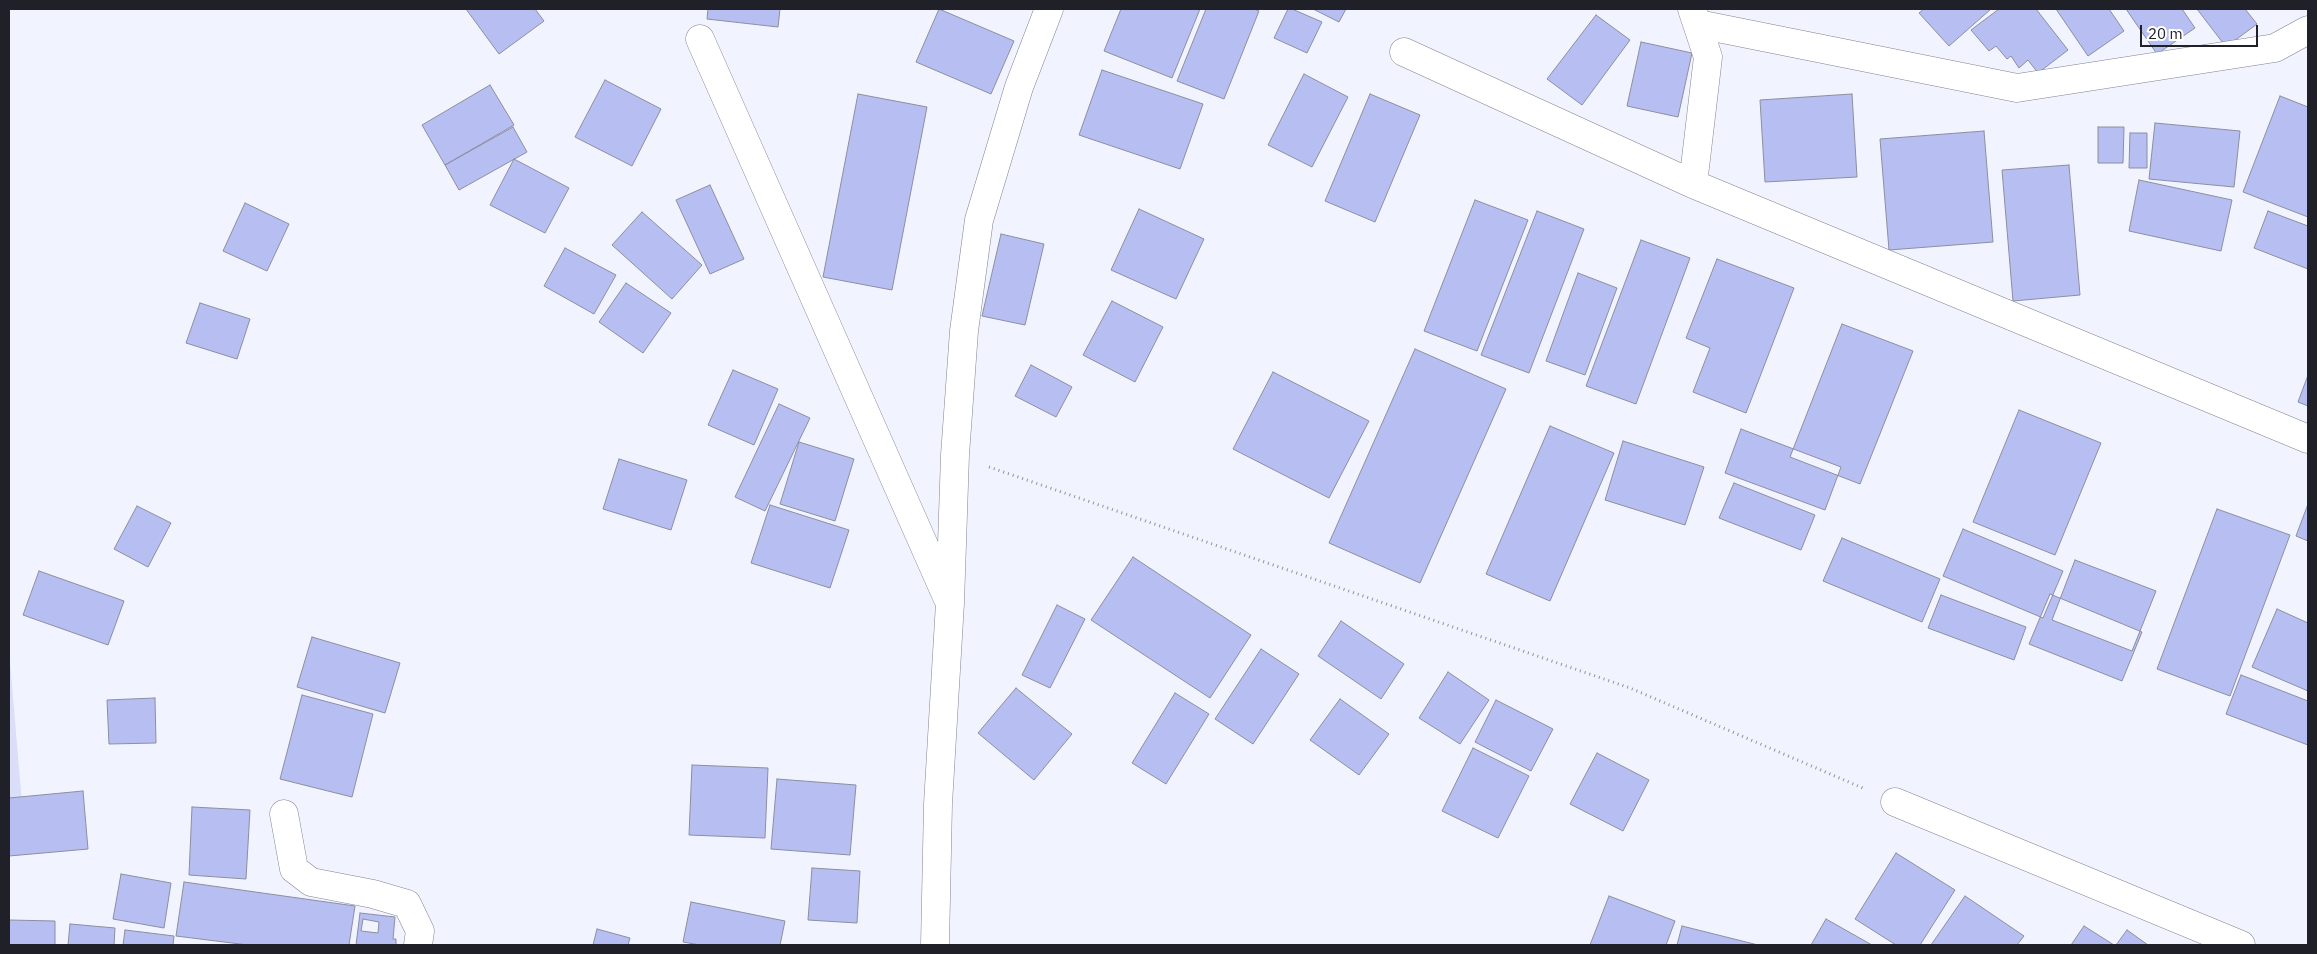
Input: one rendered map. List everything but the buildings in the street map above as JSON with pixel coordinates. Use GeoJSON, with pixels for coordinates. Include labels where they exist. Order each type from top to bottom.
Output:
{"type":"FeatureCollection","features":[{"type":"Feature","properties":{"kind":"street"},"geometry":{"type":"LineString","coordinates":[[935,945],[938,804],[964,331],[979,220],[1019,87],[1049,9]]}},
{"type":"Feature","properties":{"kind":"street"},"geometry":{"type":"LineString","coordinates":[[1695,16],[2017,88],[2274,48],[2308,30]]}},
{"type":"Feature","properties":{"kind":"street"},"geometry":{"type":"LineString","coordinates":[[1693,184],[1708,57],[1695,16]]}},
{"type":"Feature","properties":{"kind":"street"},"geometry":{"type":"LineString","coordinates":[[700,39],[950,603]]}},
{"type":"Feature","properties":{"kind":"street"},"geometry":{"type":"LineString","coordinates":[[1404,52],[1693,184],[2308,439]]}},
{"type":"Feature","properties":{"kind":"street"},"geometry":{"type":"LineString","coordinates":[[1896,802],[2241,945]]}},
{"type":"Feature","properties":{"kind":"street"},"geometry":{"type":"LineString","coordinates":[[284,814],[294,869],[310,882],[373,894],[408,904],[420,931],[418,945]]}},
{"type":"Feature","properties":{"kind":"path"},"geometry":{"type":"LineString","coordinates":[[956,455],[1630,688],[1896,802]]}},
{"type":"Feature","properties":{"kind":"shaded area"},"geometry":{"type":"Polygon","coordinates":[[[9,650],[25,839],[9,844],[9,650]]]}}]}
